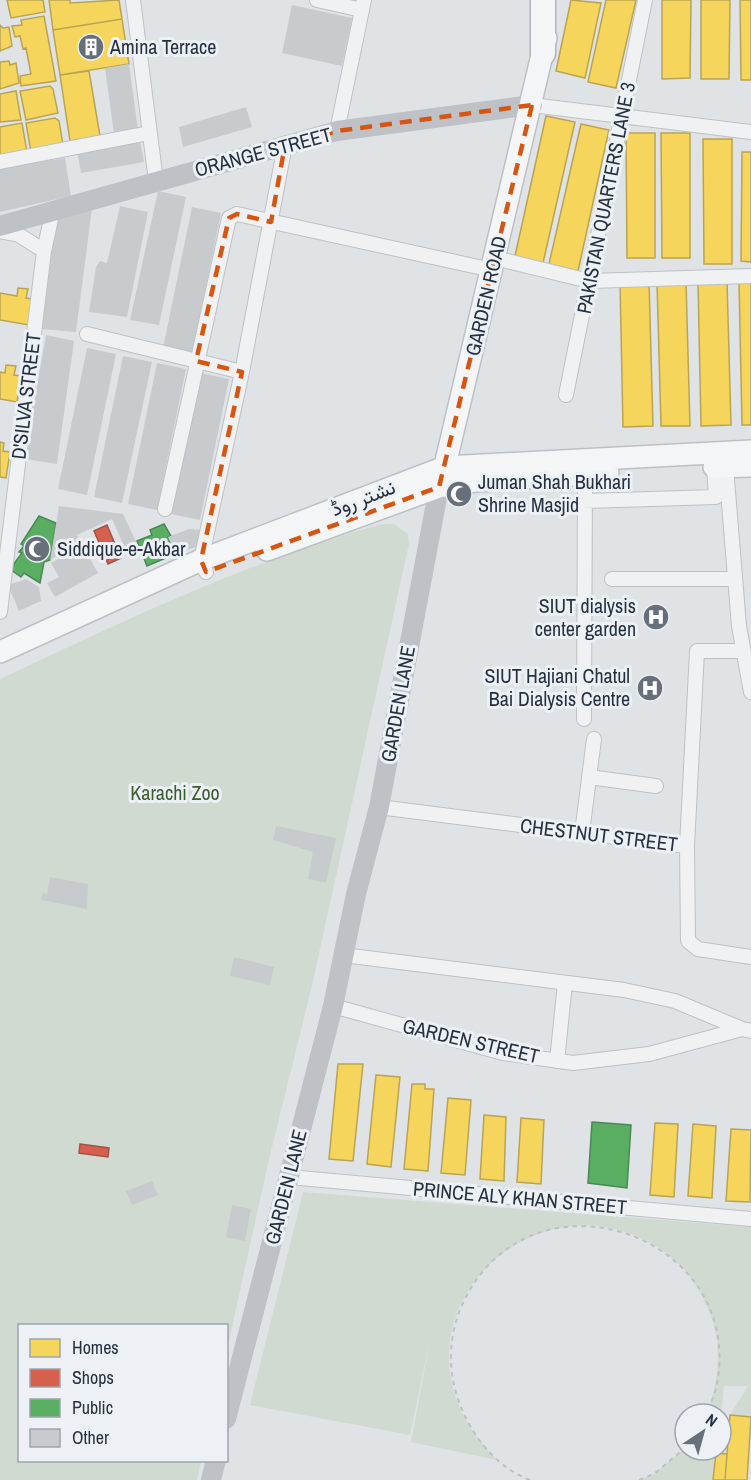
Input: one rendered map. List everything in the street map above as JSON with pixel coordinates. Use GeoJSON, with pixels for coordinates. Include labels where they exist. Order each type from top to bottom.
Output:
{"type":"FeatureCollection","features":[{"type":"Feature","properties":{"kind":"highway"},"geometry":{"type":"LineString","coordinates":[[543,0],[543,53]]}},
{"type":"Feature","properties":{"kind":"main road","name":"GARDEN ROAD"},"geometry":{"type":"LineString","coordinates":[[442,477],[532,105],[554,0]]}},
{"type":"Feature","properties":{"kind":"main road","name":"ORANGE STREET"},"geometry":{"type":"LineString","coordinates":[[0,226],[337,131],[532,105]]}},
{"type":"Feature","properties":{"kind":"main road","name":"نشتر روڈ"},"geometry":{"type":"LineString","coordinates":[[0,652],[204,566],[442,477],[751,451]]}},
{"type":"Feature","properties":{"kind":"main road","name":"نشتر روڈ"},"geometry":{"type":"LineString","coordinates":[[442,477],[476,481],[751,466]]}},
{"type":"Feature","properties":{"kind":"main road","name":"GARDEN LANE"},"geometry":{"type":"LineString","coordinates":[[228,1411],[333,1006],[343,955],[380,807],[442,477]]}},
{"type":"Feature","properties":{"kind":"main road","name":"نشتر روڈ"},"geometry":{"type":"LineString","coordinates":[[0,659],[204,566]]}},
{"type":"Feature","properties":{"kind":"main road"},"geometry":{"type":"LineString","coordinates":[[211,1480],[216,1462]]}},
{"type":"Feature","properties":{"kind":"street"},"geometry":{"type":"LineString","coordinates":[[317,0],[363,5],[337,131]]}},
{"type":"Feature","properties":{"kind":"street","name":"PAKISTAN QUARTERS LANE 3"},"geometry":{"type":"LineString","coordinates":[[566,395],[645,0]]}},
{"type":"Feature","properties":{"kind":"street"},"geometry":{"type":"LineString","coordinates":[[137,2],[149,133],[156,181]]}},
{"type":"Feature","properties":{"kind":"street"},"geometry":{"type":"LineString","coordinates":[[532,105],[751,132]]}},
{"type":"Feature","properties":{"kind":"street"},"geometry":{"type":"LineString","coordinates":[[0,162],[149,133]]}},
{"type":"Feature","properties":{"kind":"street"},"geometry":{"type":"LineString","coordinates":[[204,566],[285,146]]}},
{"type":"Feature","properties":{"kind":"street","name":"D'SILVA STREET"},"geometry":{"type":"LineString","coordinates":[[0,612],[52,210]]}},
{"type":"Feature","properties":{"kind":"street"},"geometry":{"type":"LineString","coordinates":[[165,509],[229,218],[237,214],[589,282],[751,276]]}},
{"type":"Feature","properties":{"kind":"street"},"geometry":{"type":"LineString","coordinates":[[0,231],[19,235],[45,251]]}},
{"type":"Feature","properties":{"kind":"street"},"geometry":{"type":"LineString","coordinates":[[87,334],[242,372]]}},
{"type":"Feature","properties":{"kind":"street"},"geometry":{"type":"LineString","coordinates":[[585,501],[716,497],[720,467]]}},
{"type":"Feature","properties":{"kind":"street"},"geometry":{"type":"LineString","coordinates":[[720,467],[743,651],[751,692]]}},
{"type":"Feature","properties":{"kind":"street"},"geometry":{"type":"LineString","coordinates":[[584,719],[585,474]]}},
{"type":"Feature","properties":{"kind":"street"},"geometry":{"type":"LineString","coordinates":[[612,579],[735,579]]}},
{"type":"Feature","properties":{"kind":"street","name":"CHESTNUT STREET"},"geometry":{"type":"LineString","coordinates":[[380,807],[687,846],[697,651],[743,651]]}},
{"type":"Feature","properties":{"kind":"street"},"geometry":{"type":"LineString","coordinates":[[582,833],[594,739]]}},
{"type":"Feature","properties":{"kind":"street"},"geometry":{"type":"LineString","coordinates":[[589,777],[656,786]]}},
{"type":"Feature","properties":{"kind":"street"},"geometry":{"type":"LineString","coordinates":[[687,846],[688,941],[698,949],[751,957]]}},
{"type":"Feature","properties":{"kind":"street"},"geometry":{"type":"LineString","coordinates":[[343,955],[624,990],[675,1001],[746,1030]]}},
{"type":"Feature","properties":{"kind":"street"},"geometry":{"type":"LineString","coordinates":[[557,1061],[566,983]]}},
{"type":"Feature","properties":{"kind":"street","name":"GARDEN STREET"},"geometry":{"type":"LineString","coordinates":[[333,1006],[503,1053],[573,1063],[649,1054],[746,1030]]}},
{"type":"Feature","properties":{"kind":"street","name":"PRINCE ALY KHAN STREET"},"geometry":{"type":"LineString","coordinates":[[289,1177],[751,1219]]}},
{"type":"Feature","properties":{"kind":"path"},"geometry":{"type":"LineString","coordinates":[[530,1480],[497,1460],[475,1436],[460,1407],[452,1375],[451,1343],[459,1311],[474,1282],[495,1258],[522,1239],[558,1227],[595,1225],[632,1233],[665,1251],[692,1277],[710,1310],[719,1347],[717,1384],[711,1402]]}},
{"type":"Feature","properties":{"kind":"path"},"geometry":{"type":"LineString","coordinates":[[639,1480],[654,1474],[673,1458]]}},
{"type":"Feature","properties":{"kind":"highlighted area"},"geometry":{"type":"Polygon","coordinates":[[[532,105],[439,487],[206,572],[201,560],[242,372],[196,361],[229,218],[237,214],[271,222],[285,145],[337,131],[532,105]]]}},
{"type":"Feature","properties":{"kind":"green space","name":"Karachi Zoo"},"geometry":{"type":"Polygon","coordinates":[[[382,524],[394,524],[408,534],[409,544],[311,990],[269,1159],[228,1345],[228,1324],[18,1324],[18,1462],[201,1462],[197,1480],[0,1480],[0,679],[188,593],[284,555],[382,524]]]}},
{"type":"Feature","properties":{"kind":"green space"},"geometry":{"type":"Polygon","coordinates":[[[303,1192],[751,1227],[751,1417],[733,1415],[733,1410],[748,1386],[724,1386],[722,1402],[711,1402],[717,1367],[716,1337],[708,1307],[690,1277],[671,1257],[648,1242],[607,1227],[566,1227],[528,1238],[495,1260],[469,1289],[453,1325],[449,1365],[460,1408],[476,1435],[497,1460],[411,1442],[430,1339],[410,1435],[250,1405],[303,1192]]]}},
{"type":"Feature","properties":{"kind":"green space"},"geometry":{"type":"Polygon","coordinates":[[[673,1458],[673,1462],[715,1462],[713,1480],[639,1480],[654,1474],[673,1458]]]}},
{"type":"Feature","properties":{"kind":"building: Homes"},"geometry":{"type":"Polygon","coordinates":[[[7,0],[43,0],[45,12],[11,18],[7,0]]]}},
{"type":"Feature","properties":{"kind":"building: Homes"},"geometry":{"type":"Polygon","coordinates":[[[49,0],[70,0],[70,3],[119,0],[122,19],[53,30],[49,0]]]}},
{"type":"Feature","properties":{"kind":"building: Homes"},"geometry":{"type":"Polygon","coordinates":[[[571,0],[601,3],[585,78],[556,71],[571,0]]]}},
{"type":"Feature","properties":{"kind":"building: Homes"},"geometry":{"type":"Polygon","coordinates":[[[606,0],[636,0],[616,88],[588,82],[606,0]]]}},
{"type":"Feature","properties":{"kind":"building: Homes"},"geometry":{"type":"Polygon","coordinates":[[[662,0],[691,0],[690,78],[662,79],[662,0]]]}},
{"type":"Feature","properties":{"kind":"building: Homes"},"geometry":{"type":"Polygon","coordinates":[[[701,0],[730,0],[729,79],[701,79],[701,0]]]}},
{"type":"Feature","properties":{"kind":"building: Homes"},"geometry":{"type":"Polygon","coordinates":[[[740,0],[751,0],[751,80],[741,80],[740,0]]]}},
{"type":"Feature","properties":{"kind":"building: Homes"},"geometry":{"type":"Polygon","coordinates":[[[44,16],[56,81],[21,86],[20,76],[31,74],[26,48],[23,49],[20,36],[15,37],[12,26],[22,25],[21,20],[44,16]]]}},
{"type":"Feature","properties":{"kind":"building: Homes","name":"Amina Terrace"},"geometry":{"type":"Polygon","coordinates":[[[122,19],[129,64],[60,75],[53,30],[122,19]]]}},
{"type":"Feature","properties":{"kind":"building: Homes"},"geometry":{"type":"Polygon","coordinates":[[[0,25],[3,28],[9,27],[12,46],[0,51],[0,25]]]}},
{"type":"Feature","properties":{"kind":"building: Homes"},"geometry":{"type":"Polygon","coordinates":[[[9,61],[10,65],[16,63],[19,83],[0,89],[0,62],[9,61]]]}},
{"type":"Feature","properties":{"kind":"building: Homes"},"geometry":{"type":"Polygon","coordinates":[[[89,71],[100,136],[70,141],[60,75],[89,71]]]}},
{"type":"Feature","properties":{"kind":"building: Homes"},"geometry":{"type":"Polygon","coordinates":[[[50,86],[53,89],[58,113],[26,120],[20,91],[50,86]]]}},
{"type":"Feature","properties":{"kind":"building: Homes"},"geometry":{"type":"Polygon","coordinates":[[[16,91],[21,120],[0,122],[0,94],[16,91]]]}},
{"type":"Feature","properties":{"kind":"building: Homes"},"geometry":{"type":"Polygon","coordinates":[[[546,116],[575,122],[543,263],[515,256],[546,116]]]}},
{"type":"Feature","properties":{"kind":"building: Homes"},"geometry":{"type":"Polygon","coordinates":[[[55,118],[59,121],[63,145],[31,152],[26,123],[55,118]]]}},
{"type":"Feature","properties":{"kind":"building: Homes"},"geometry":{"type":"Polygon","coordinates":[[[22,123],[27,152],[0,155],[0,127],[22,123]]]}},
{"type":"Feature","properties":{"kind":"building: Homes"},"geometry":{"type":"Polygon","coordinates":[[[581,124],[609,130],[578,271],[549,264],[581,124]]]}},
{"type":"Feature","properties":{"kind":"building: Homes"},"geometry":{"type":"Polygon","coordinates":[[[626,133],[655,133],[655,258],[627,258],[626,133]]]}},
{"type":"Feature","properties":{"kind":"building: Homes"},"geometry":{"type":"Polygon","coordinates":[[[661,133],[690,133],[690,258],[662,258],[661,133]]]}},
{"type":"Feature","properties":{"kind":"building: Homes"},"geometry":{"type":"Polygon","coordinates":[[[703,139],[732,139],[732,264],[704,264],[703,139]]]}},
{"type":"Feature","properties":{"kind":"building: Homes"},"geometry":{"type":"Polygon","coordinates":[[[742,152],[751,152],[751,262],[741,261],[742,152]]]}},
{"type":"Feature","properties":{"kind":"building: Homes"},"geometry":{"type":"Polygon","coordinates":[[[727,281],[731,425],[701,426],[698,282],[727,281]]]}},
{"type":"Feature","properties":{"kind":"building: Homes"},"geometry":{"type":"Polygon","coordinates":[[[739,281],[751,281],[751,425],[742,425],[739,281]]]}},
{"type":"Feature","properties":{"kind":"building: Homes"},"geometry":{"type":"Polygon","coordinates":[[[649,282],[653,426],[623,427],[620,283],[649,282]]]}},
{"type":"Feature","properties":{"kind":"building: Homes"},"geometry":{"type":"Polygon","coordinates":[[[657,282],[686,282],[690,426],[661,426],[657,282]]]}},
{"type":"Feature","properties":{"kind":"building: Homes"},"geometry":{"type":"Polygon","coordinates":[[[18,288],[28,289],[26,298],[33,299],[29,325],[0,320],[0,293],[17,296],[18,288]]]}},
{"type":"Feature","properties":{"kind":"building: Homes"},"geometry":{"type":"Polygon","coordinates":[[[6,365],[16,366],[14,375],[21,376],[17,402],[0,399],[0,372],[5,373],[6,365]]]}},
{"type":"Feature","properties":{"kind":"building: Homes"},"geometry":{"type":"Polygon","coordinates":[[[0,442],[4,443],[3,451],[10,452],[6,478],[0,477],[0,442]]]}},
{"type":"Feature","properties":{"kind":"building: Homes"},"geometry":{"type":"Polygon","coordinates":[[[338,1064],[363,1064],[353,1161],[329,1159],[338,1064]]]}},
{"type":"Feature","properties":{"kind":"building: Homes"},"geometry":{"type":"Polygon","coordinates":[[[376,1075],[400,1077],[391,1167],[367,1164],[376,1075]]]}},
{"type":"Feature","properties":{"kind":"building: Homes"},"geometry":{"type":"Polygon","coordinates":[[[412,1084],[425,1084],[425,1089],[434,1089],[428,1171],[404,1169],[412,1084]]]}},
{"type":"Feature","properties":{"kind":"building: Homes"},"geometry":{"type":"Polygon","coordinates":[[[448,1098],[471,1100],[465,1175],[441,1173],[448,1098]]]}},
{"type":"Feature","properties":{"kind":"building: Homes"},"geometry":{"type":"Polygon","coordinates":[[[484,1115],[506,1117],[504,1181],[480,1179],[484,1115]]]}},
{"type":"Feature","properties":{"kind":"building: Homes"},"geometry":{"type":"Polygon","coordinates":[[[521,1118],[544,1120],[541,1184],[517,1182],[521,1118]]]}},
{"type":"Feature","properties":{"kind":"building: Homes"},"geometry":{"type":"Polygon","coordinates":[[[655,1123],[678,1124],[674,1197],[650,1195],[655,1123]]]}},
{"type":"Feature","properties":{"kind":"building: Homes"},"geometry":{"type":"Polygon","coordinates":[[[693,1124],[716,1126],[712,1198],[688,1196],[693,1124]]]}},
{"type":"Feature","properties":{"kind":"building: Homes"},"geometry":{"type":"Polygon","coordinates":[[[731,1129],[751,1130],[750,1202],[726,1201],[731,1129]]]}},
{"type":"Feature","properties":{"kind":"building: Homes"},"geometry":{"type":"Polygon","coordinates":[[[733,1415],[751,1417],[747,1480],[725,1480],[726,1462],[733,1462],[733,1415]]]}},
{"type":"Feature","properties":{"kind":"building: Homes"},"geometry":{"type":"Polygon","coordinates":[[[715,1462],[726,1462],[725,1480],[713,1480],[715,1462]]]}},
{"type":"Feature","properties":{"kind":"building: Shops"},"geometry":{"type":"Polygon","coordinates":[[[107,525],[121,558],[108,564],[94,531],[107,525]]]}},
{"type":"Feature","properties":{"kind":"building: Shops"},"geometry":{"type":"Polygon","coordinates":[[[80,1144],[109,1148],[108,1157],[79,1153],[80,1144]]]}},
{"type":"Feature","properties":{"kind":"building: Public","name":"Siddique-e-Akbar"},"geometry":{"type":"Polygon","coordinates":[[[39,516],[56,523],[50,560],[44,562],[40,583],[24,573],[21,577],[10,569],[22,553],[19,552],[24,546],[21,544],[39,516]]]}},
{"type":"Feature","properties":{"kind":"building: Public"},"geometry":{"type":"Polygon","coordinates":[[[164,524],[171,536],[168,537],[175,554],[147,566],[137,541],[152,535],[150,530],[164,524]]]}},
{"type":"Feature","properties":{"kind":"building: Public"},"geometry":{"type":"Polygon","coordinates":[[[592,1122],[631,1125],[627,1188],[588,1183],[592,1122]]]}},
{"type":"Feature","properties":{"kind":"building: Other"},"geometry":{"type":"Polygon","coordinates":[[[292,5],[352,18],[342,66],[282,53],[292,5]]]}},
{"type":"Feature","properties":{"kind":"building: Other"},"geometry":{"type":"Polygon","coordinates":[[[129,64],[138,130],[114,134],[105,68],[129,64]]]}},
{"type":"Feature","properties":{"kind":"building: Other"},"geometry":{"type":"Polygon","coordinates":[[[246,107],[252,127],[183,147],[179,127],[246,107]]]}},
{"type":"Feature","properties":{"kind":"building: Other"},"geometry":{"type":"Polygon","coordinates":[[[140,141],[144,162],[81,173],[77,151],[140,141]]]}},
{"type":"Feature","properties":{"kind":"building: Other"},"geometry":{"type":"Polygon","coordinates":[[[65,158],[71,196],[0,212],[0,168],[65,158]]]}},
{"type":"Feature","properties":{"kind":"building: Other"},"geometry":{"type":"Polygon","coordinates":[[[158,191],[186,197],[159,325],[130,320],[158,191]]]}},
{"type":"Feature","properties":{"kind":"building: Other"},"geometry":{"type":"Polygon","coordinates":[[[120,206],[148,212],[127,317],[89,312],[96,267],[100,261],[107,263],[120,206]]]}},
{"type":"Feature","properties":{"kind":"building: Other"},"geometry":{"type":"Polygon","coordinates":[[[192,207],[221,213],[192,354],[163,348],[192,207]]]}},
{"type":"Feature","properties":{"kind":"building: Other"},"geometry":{"type":"Polygon","coordinates":[[[92,208],[76,332],[41,329],[57,217],[92,208]]]}},
{"type":"Feature","properties":{"kind":"building: Other"},"geometry":{"type":"Polygon","coordinates":[[[46,335],[74,341],[57,464],[24,459],[46,335]]]}},
{"type":"Feature","properties":{"kind":"building: Other"},"geometry":{"type":"Polygon","coordinates":[[[87,348],[116,354],[87,495],[58,489],[87,348]]]}},
{"type":"Feature","properties":{"kind":"building: Other"},"geometry":{"type":"Polygon","coordinates":[[[123,356],[152,362],[122,503],[94,497],[123,356]]]}},
{"type":"Feature","properties":{"kind":"building: Other"},"geometry":{"type":"Polygon","coordinates":[[[157,363],[186,369],[157,510],[128,504],[157,363]]]}},
{"type":"Feature","properties":{"kind":"building: Other"},"geometry":{"type":"Polygon","coordinates":[[[200,373],[229,379],[200,520],[171,514],[200,373]]]}},
{"type":"Feature","properties":{"kind":"building: Other"},"geometry":{"type":"Polygon","coordinates":[[[59,506],[123,514],[140,550],[128,555],[112,519],[77,535],[81,542],[50,560],[59,506]]]}},
{"type":"Feature","properties":{"kind":"building: Other"},"geometry":{"type":"Polygon","coordinates":[[[189,529],[202,530],[199,546],[175,554],[168,537],[189,529]]]}},
{"type":"Feature","properties":{"kind":"building: Other"},"geometry":{"type":"Polygon","coordinates":[[[83,546],[98,573],[55,597],[47,583],[59,577],[51,563],[83,546]]]}},
{"type":"Feature","properties":{"kind":"building: Other"},"geometry":{"type":"Polygon","coordinates":[[[26,579],[39,587],[41,601],[19,611],[8,585],[26,579]]]}},
{"type":"Feature","properties":{"kind":"building: Other"},"geometry":{"type":"Polygon","coordinates":[[[276,826],[336,838],[326,883],[308,879],[313,852],[273,840],[276,826]]]}},
{"type":"Feature","properties":{"kind":"building: Other"},"geometry":{"type":"Polygon","coordinates":[[[50,877],[88,884],[87,909],[41,900],[43,893],[47,894],[50,877]]]}},
{"type":"Feature","properties":{"kind":"building: Other"},"geometry":{"type":"Polygon","coordinates":[[[234,957],[274,967],[270,985],[230,976],[234,957]]]}},
{"type":"Feature","properties":{"kind":"building: Other"},"geometry":{"type":"Polygon","coordinates":[[[152,1181],[158,1195],[132,1205],[126,1191],[152,1181]]]}},
{"type":"Feature","properties":{"kind":"building: Other"},"geometry":{"type":"Polygon","coordinates":[[[232,1205],[251,1209],[245,1241],[226,1237],[232,1205]]]}},
{"type":"Feature","properties":{"kind":"place","name":"Amina Terrace"},"geometry":{"type":"Point","coordinates":[91,47]}},
{"type":"Feature","properties":{"kind":"place","name":"Juman Shah Bukhari Shrine Masjid"},"geometry":{"type":"Point","coordinates":[459,494]}},
{"type":"Feature","properties":{"kind":"place","name":"Siddique-e-Akbar"},"geometry":{"type":"Point","coordinates":[37,549]}},
{"type":"Feature","properties":{"kind":"place","name":"SIUT dialysis center garden"},"geometry":{"type":"Point","coordinates":[656,617]}},
{"type":"Feature","properties":{"kind":"place","name":"SIUT Hajiani Chatul Bai Dialysis Centre"},"geometry":{"type":"Point","coordinates":[650,688]}}]}
